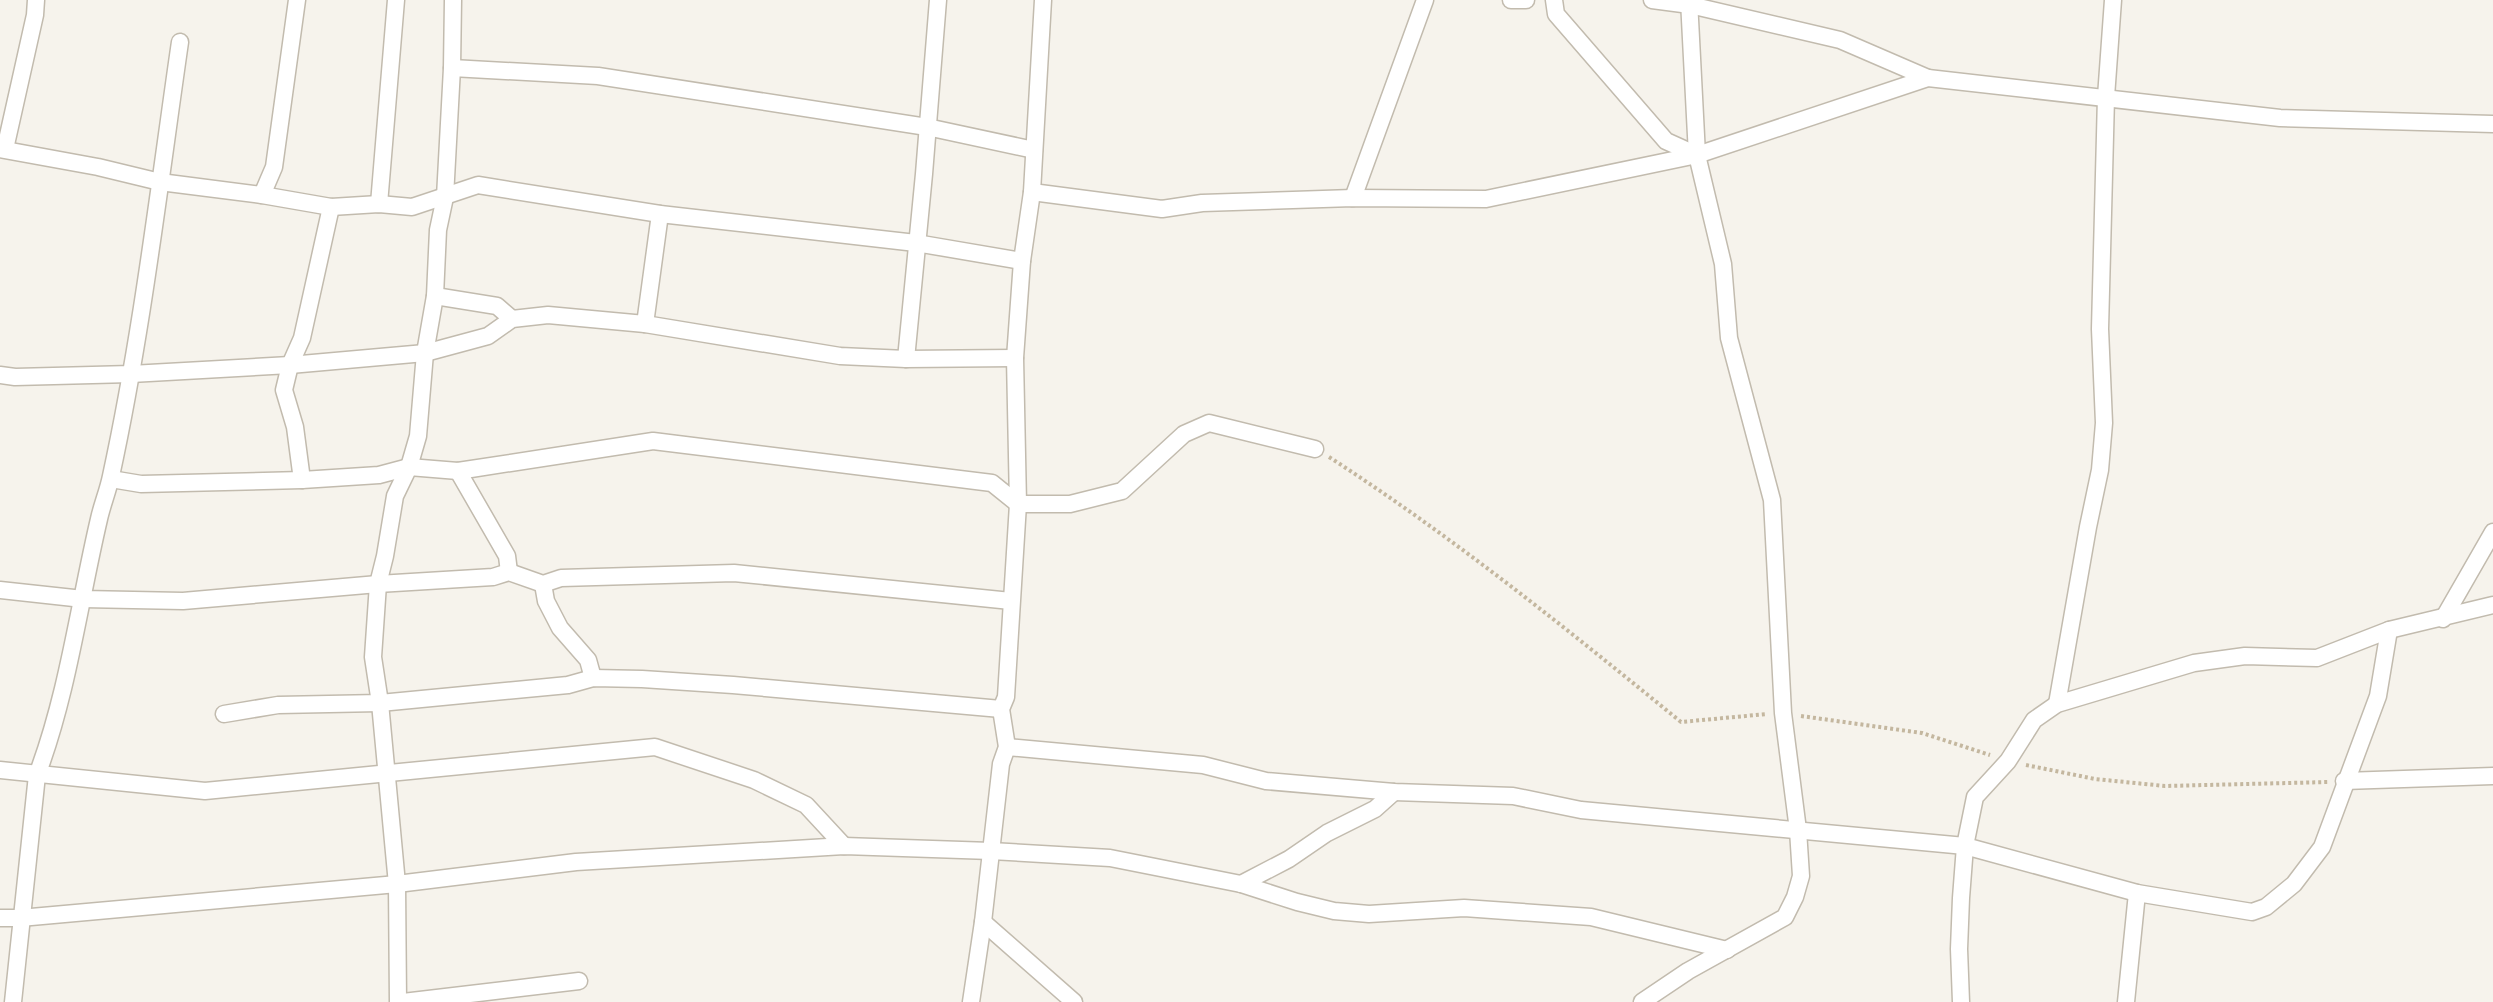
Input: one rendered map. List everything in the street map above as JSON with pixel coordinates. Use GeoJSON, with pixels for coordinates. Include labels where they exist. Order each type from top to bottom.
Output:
{"type":"FeatureCollection","features":[{"type":"Feature","properties":{"kind":"street"},"geometry":{"type":"LineString","coordinates":[[36,0],[35,15],[3,149],[160,182],[262,195],[331,207],[379,204],[412,207],[478,185],[660,214],[916,243],[1022,261]]}},
{"type":"Feature","properties":{"kind":"street"},"geometry":{"type":"LineString","coordinates":[[262,195],[274,166],[297,0]]}},
{"type":"Feature","properties":{"kind":"street"},"geometry":{"type":"LineString","coordinates":[[379,204],[396,0]]}},
{"type":"Feature","properties":{"kind":"street"},"geometry":{"type":"LineString","coordinates":[[398,1002],[397,884],[380,703],[373,657],[378,584],[395,496],[409,467],[418,436],[424,353],[435,296],[438,230],[445,197],[453,0]]}},
{"type":"Feature","properties":{"kind":"street"},"geometry":{"type":"LineString","coordinates":[[906,359],[938,0]]}},
{"type":"Feature","properties":{"kind":"street"},"geometry":{"type":"LineString","coordinates":[[971,1002],[983,922],[1001,764],[1007,747],[1000,709],[1006,697],[1018,504],[1015,358],[1022,261],[1032,192],[1043,0]]}},
{"type":"Feature","properties":{"kind":"street"},"geometry":{"type":"LineString","coordinates":[[1353,198],[1425,0]]}},
{"type":"Feature","properties":{"kind":"street"},"geometry":{"type":"LineString","coordinates":[[1511,0],[1526,0]]}},
{"type":"Feature","properties":{"kind":"street"},"geometry":{"type":"LineString","coordinates":[[1554,0],[1556,14],[1666,141],[1697,155]]}},
{"type":"Feature","properties":{"kind":"street"},"geometry":{"type":"LineString","coordinates":[[1652,0],[1690,3],[1840,40],[1928,78],[2280,118],[2493,124]]}},
{"type":"Feature","properties":{"kind":"street"},"geometry":{"type":"LineString","coordinates":[[2057,704],[2100,470],[2104,423],[2100,329],[2106,97],[2113,0]]}},
{"type":"Feature","properties":{"kind":"street"},"geometry":{"type":"LineString","coordinates":[[1642,1002],[1688,971],[1785,917],[1795,897],[1801,876],[1798,830],[1783,713],[1772,500],[1729,338],[1723,264],[1697,155],[1690,3]]}},
{"type":"Feature","properties":{"kind":"street"},"geometry":{"type":"LineString","coordinates":[[13,1002],[20,918],[37,775],[48,745],[83,599],[99,518],[111,479],[131,374],[180,42]]}},
{"type":"Feature","properties":{"kind":"street"},"geometry":{"type":"LineString","coordinates":[[452,68],[598,76],[927,127],[1034,150]]}},
{"type":"Feature","properties":{"kind":"street"},"geometry":{"type":"LineString","coordinates":[[1032,192],[1162,209],[1202,203],[1353,198],[1486,199],[1697,155],[1928,78]]}},
{"type":"Feature","properties":{"kind":"street"},"geometry":{"type":"LineString","coordinates":[[302,480],[295,427],[284,390],[290,365],[302,338],[331,207]]}},
{"type":"Feature","properties":{"kind":"street"},"geometry":{"type":"LineString","coordinates":[[645,324],[660,214]]}},
{"type":"Feature","properties":{"kind":"street"},"geometry":{"type":"LineString","coordinates":[[435,296],[497,306],[512,319]]}},
{"type":"Feature","properties":{"kind":"street"},"geometry":{"type":"LineString","coordinates":[[0,375],[15,377],[131,374],[290,365],[424,353],[488,336],[512,319],[548,315],[645,324],[840,356],[906,359],[1015,358]]}},
{"type":"Feature","properties":{"kind":"street"},"geometry":{"type":"LineString","coordinates":[[111,479],[141,484],[302,480],[379,475],[409,467],[459,471],[653,441],[992,483],[1018,504],[1070,504],[1122,491],[1184,434],[1209,423],[1315,448]]}},
{"type":"Feature","properties":{"kind":"street"},"geometry":{"type":"LineString","coordinates":[[459,471],[507,556],[509,572]]}},
{"type":"Feature","properties":{"kind":"street"},"geometry":{"type":"LineString","coordinates":[[2443,619],[2493,532]]}},
{"type":"Feature","properties":{"kind":"street"},"geometry":{"type":"LineString","coordinates":[[0,590],[83,599],[183,601],[378,584],[493,577],[509,572],[543,584],[561,578],[734,573],[1011,601]]}},
{"type":"Feature","properties":{"kind":"street"},"geometry":{"type":"LineString","coordinates":[[543,584],[546,601],[560,628],[588,660],[593,678]]}},
{"type":"Feature","properties":{"kind":"street"},"geometry":{"type":"LineString","coordinates":[[1961,1002],[1959,949],[1965,846],[1975,797],[2008,761],[2034,720],[2057,704],[2194,663],[2245,656],[2317,658],[2389,630],[2443,619],[2493,605]]}},
{"type":"Feature","properties":{"kind":"street"},"geometry":{"type":"LineString","coordinates":[[1007,747],[1203,765],[1266,781],[1394,792],[1513,795],[1581,810],[1965,846],[2137,893],[2252,912],[2266,907],[2294,884],[2322,848],[2344,782],[2378,696],[2389,630]]}},
{"type":"Feature","properties":{"kind":"street"},"geometry":{"type":"LineString","coordinates":[[224,714],[278,705],[380,703],[568,685],[593,678],[733,685],[1000,709]]}},
{"type":"Feature","properties":{"kind":"street"},"geometry":{"type":"LineString","coordinates":[[0,770],[205,791],[655,747],[754,780],[807,806],[844,846]]}},
{"type":"Feature","properties":{"kind":"street"},"geometry":{"type":"LineString","coordinates":[[2344,782],[2493,776]]}},
{"type":"Feature","properties":{"kind":"street"},"geometry":{"type":"LineString","coordinates":[[1241,884],[1289,859],[1327,833],[1375,809],[1394,792]]}},
{"type":"Feature","properties":{"kind":"street"},"geometry":{"type":"LineString","coordinates":[[0,918],[397,884],[576,862],[844,846],[1110,858],[1241,884],[1297,902],[1346,912],[1369,914],[1464,908],[1591,917],[1727,950]]}},
{"type":"Feature","properties":{"kind":"street"},"geometry":{"type":"LineString","coordinates":[[2126,1002],[2137,893]]}},
{"type":"Feature","properties":{"kind":"street"},"geometry":{"type":"LineString","coordinates":[[983,922],[1074,1002]]}},
{"type":"Feature","properties":{"kind":"street"},"geometry":{"type":"LineString","coordinates":[[403,1002],[579,981]]}},
{"type":"Feature","properties":{"kind":"path"},"geometry":{"type":"LineString","coordinates":[[1315,448],[1447,536],[1551,616],[1681,722],[1783,713],[1922,733],[2008,761],[2095,779],[2164,786],[2344,782]]}}]}
